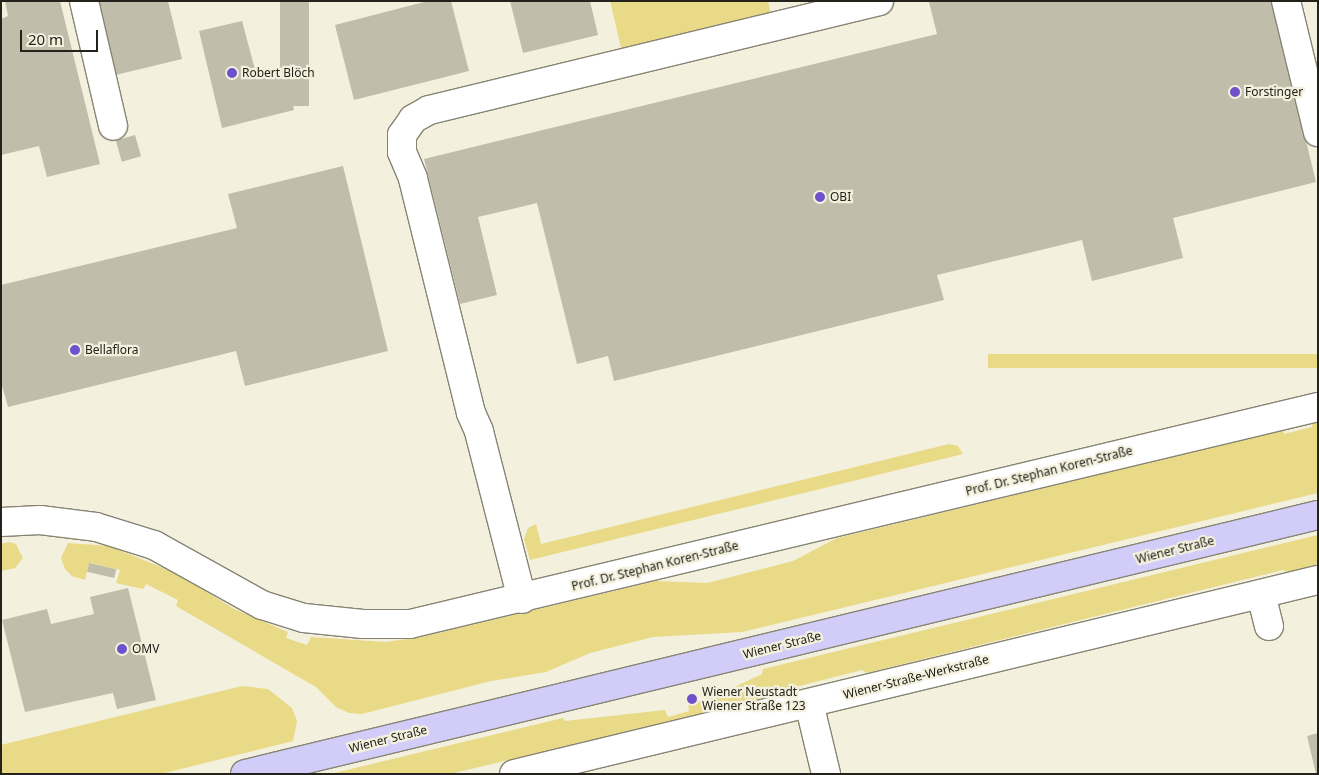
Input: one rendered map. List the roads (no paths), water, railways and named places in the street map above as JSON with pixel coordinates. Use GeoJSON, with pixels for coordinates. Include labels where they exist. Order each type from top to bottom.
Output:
{"type":"FeatureCollection","features":[{"type":"Feature","properties":{"kind":"main road","name":"Wiener Straße"},"geometry":{"type":"LineString","coordinates":[[245,774],[1318,515]]}},
{"type":"Feature","properties":{"kind":"street"},"geometry":{"type":"LineString","coordinates":[[84,1],[113,126]]}},
{"type":"Feature","properties":{"kind":"street"},"geometry":{"type":"LineString","coordinates":[[522,598],[479,431],[471,413],[413,178],[402,152],[402,136],[413,119],[429,110],[879,1]]}},
{"type":"Feature","properties":{"kind":"street"},"geometry":{"type":"LineString","coordinates":[[1286,1],[1318,132]]}},
{"type":"Feature","properties":{"kind":"street","name":"Prof. Dr. Stephan Koren-Straße"},"geometry":{"type":"LineString","coordinates":[[1,522],[40,520],[96,527],[154,545],[262,604],[304,618],[363,624],[410,624],[1318,407]]}},
{"type":"Feature","properties":{"kind":"street","name":"Wiener-Straße-Werkstraße"},"geometry":{"type":"LineString","coordinates":[[514,774],[1318,580]]}},
{"type":"Feature","properties":{"kind":"street"},"geometry":{"type":"LineString","coordinates":[[1261,594],[1269,626]]}},
{"type":"Feature","properties":{"kind":"street"},"geometry":{"type":"LineString","coordinates":[[809,703],[826,774]]}},
{"type":"Feature","properties":{"kind":"place","name":"Robert Blöch"},"geometry":{"type":"Point","coordinates":[232,73]}},
{"type":"Feature","properties":{"kind":"place","name":"Forstinger"},"geometry":{"type":"Point","coordinates":[1235,92]}},
{"type":"Feature","properties":{"kind":"place","name":"OBI"},"geometry":{"type":"Point","coordinates":[820,197]}},
{"type":"Feature","properties":{"kind":"place","name":"Bellaflora"},"geometry":{"type":"Point","coordinates":[75,350]}},
{"type":"Feature","properties":{"kind":"place","name":"OMV"},"geometry":{"type":"Point","coordinates":[122,649]}},
{"type":"Feature","properties":{"kind":"place","name":"Wiener Neustadt Wiener Straße 123"},"geometry":{"type":"Point","coordinates":[692,699]}}]}
